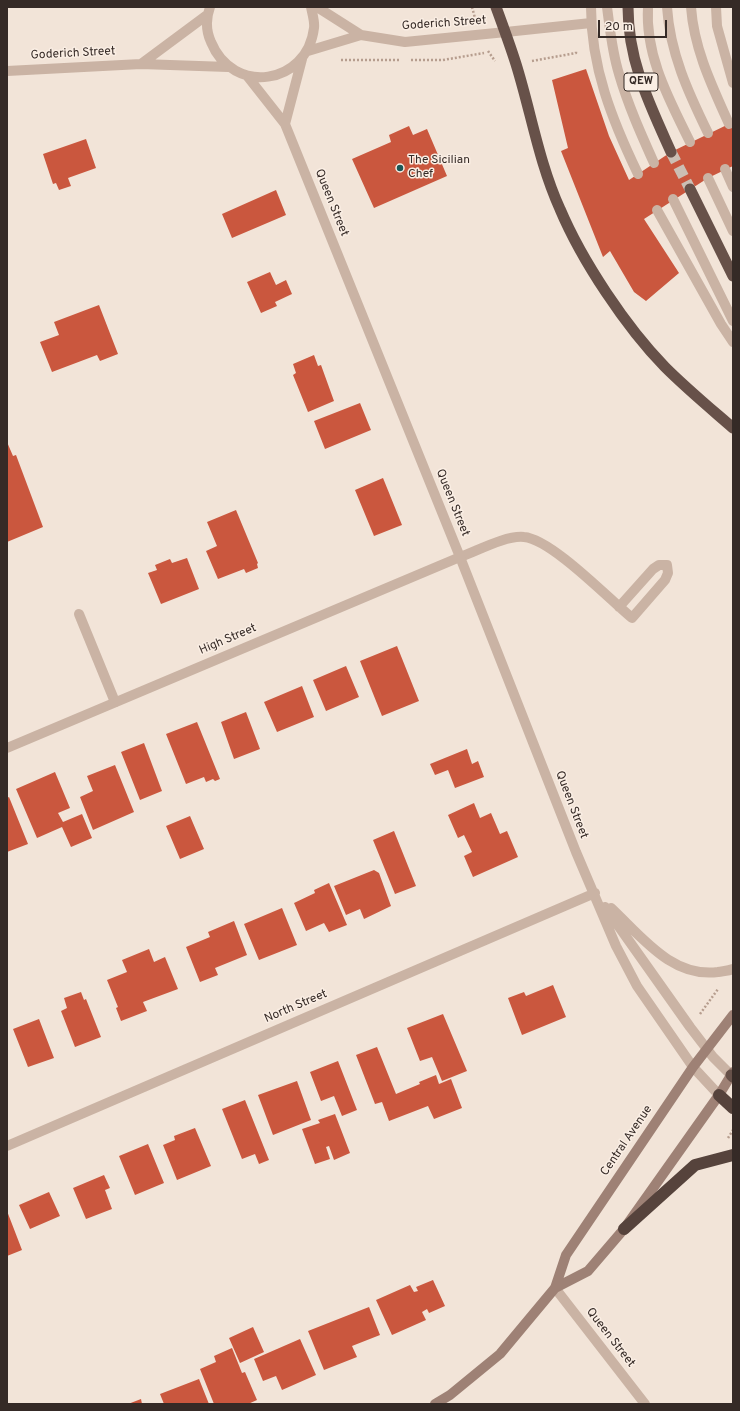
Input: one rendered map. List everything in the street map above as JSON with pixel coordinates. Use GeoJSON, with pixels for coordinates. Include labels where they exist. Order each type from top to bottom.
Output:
{"type":"FeatureCollection","features":[{"type":"Feature","properties":{"kind":"highway"},"geometry":{"type":"LineString","coordinates":[[496,7],[516,64],[559,209],[584,255],[636,334],[665,367],[733,428]]}},
{"type":"Feature","properties":{"kind":"highway","name":"QEW"},"geometry":{"type":"LineString","coordinates":[[628,7],[631,43],[635,66],[642,87],[671,152]]}},
{"type":"Feature","properties":{"kind":"highway"},"geometry":{"type":"LineString","coordinates":[[690,189],[733,276]]}},
{"type":"Feature","properties":{"kind":"highway"},"geometry":{"type":"LineString","coordinates":[[719,1095],[733,1108]]}},
{"type":"Feature","properties":{"kind":"highway"},"geometry":{"type":"LineString","coordinates":[[624,1228],[695,1165],[733,1155]]}},
{"type":"Feature","properties":{"kind":"main road","name":"Central Avenue"},"geometry":{"type":"LineString","coordinates":[[435,1404],[450,1395],[500,1354],[555,1288],[566,1255],[693,1067],[733,1015]]}},
{"type":"Feature","properties":{"kind":"main road","name":"Central Avenue"},"geometry":{"type":"LineString","coordinates":[[555,1288],[588,1271],[624,1228],[719,1095],[732,1074]]}},
{"type":"Feature","properties":{"kind":"street"},"geometry":{"type":"LineString","coordinates":[[285,124],[314,27],[310,7]]}},
{"type":"Feature","properties":{"kind":"street","name":"Goderich Street"},"geometry":{"type":"LineString","coordinates":[[317,7],[361,35],[405,42],[591,23]]}},
{"type":"Feature","properties":{"kind":"street"},"geometry":{"type":"LineString","coordinates":[[591,7],[591,23],[596,60],[603,92],[621,140],[638,174]]}},
{"type":"Feature","properties":{"kind":"street","name":"QEW"},"geometry":{"type":"LineString","coordinates":[[607,7],[618,73],[635,121],[654,163]]}},
{"type":"Feature","properties":{"kind":"street","name":"QEW"},"geometry":{"type":"LineString","coordinates":[[648,7],[649,37],[653,56],[670,101],[690,142]]}},
{"type":"Feature","properties":{"kind":"street"},"geometry":{"type":"LineString","coordinates":[[668,7],[672,46],[679,68],[708,133]]}},
{"type":"Feature","properties":{"kind":"street"},"geometry":{"type":"LineString","coordinates":[[691,7],[692,25],[700,54],[729,124]]}},
{"type":"Feature","properties":{"kind":"street"},"geometry":{"type":"LineString","coordinates":[[716,7],[717,26],[733,84]]}},
{"type":"Feature","properties":{"kind":"street"},"geometry":{"type":"LineString","coordinates":[[209,11],[208,34],[215,53],[228,67],[248,77],[268,78],[286,72],[305,55]]}},
{"type":"Feature","properties":{"kind":"street"},"geometry":{"type":"LineString","coordinates":[[141,64],[209,11]]}},
{"type":"Feature","properties":{"kind":"street","name":"Goderich Street"},"geometry":{"type":"LineString","coordinates":[[305,55],[361,35]]}},
{"type":"Feature","properties":{"kind":"street","name":"Goderich Street"},"geometry":{"type":"LineString","coordinates":[[7,71],[141,64],[228,67]]}},
{"type":"Feature","properties":{"kind":"street","name":"Queen Street"},"geometry":{"type":"LineString","coordinates":[[248,77],[285,124],[460,557],[576,852],[595,893],[616,946],[637,986],[693,1067],[719,1095]]}},
{"type":"Feature","properties":{"kind":"street"},"geometry":{"type":"LineString","coordinates":[[725,170],[733,187]]}},
{"type":"Feature","properties":{"kind":"street"},"geometry":{"type":"LineString","coordinates":[[708,178],[733,231]]}},
{"type":"Feature","properties":{"kind":"street"},"geometry":{"type":"LineString","coordinates":[[673,199],[733,321]]}},
{"type":"Feature","properties":{"kind":"street"},"geometry":{"type":"LineString","coordinates":[[657,210],[721,324],[733,342]]}},
{"type":"Feature","properties":{"kind":"street","name":"High Street"},"geometry":{"type":"LineString","coordinates":[[7,748],[460,557],[513,538],[523,537],[534,539],[552,548],[619,607],[632,618],[665,580],[668,573],[667,565],[659,565],[653,568],[619,607]]}},
{"type":"Feature","properties":{"kind":"street"},"geometry":{"type":"LineString","coordinates":[[79,614],[115,702]]}},
{"type":"Feature","properties":{"kind":"street"},"geometry":{"type":"LineString","coordinates":[[595,893],[666,960],[690,971],[708,973],[733,969]]}},
{"type":"Feature","properties":{"kind":"street","name":"Queen Street"},"geometry":{"type":"LineString","coordinates":[[595,893],[707,1049],[732,1074]]}},
{"type":"Feature","properties":{"kind":"street","name":"North Street"},"geometry":{"type":"LineString","coordinates":[[7,1146],[595,893]]}},
{"type":"Feature","properties":{"kind":"street","name":"Queen Street"},"geometry":{"type":"LineString","coordinates":[[555,1288],[645,1404]]}},
{"type":"Feature","properties":{"kind":"path"},"geometry":{"type":"LineString","coordinates":[[698,1016],[720,987]]}},
{"type":"Feature","properties":{"kind":"building"},"geometry":{"type":"Polygon","coordinates":[[[586,69],[609,136],[629,180],[671,152],[733,122],[733,166],[708,178],[644,219],[679,273],[646,301],[634,292],[610,251],[603,257],[561,151],[568,148],[552,80],[586,69]]]}},
{"type":"Feature","properties":{"kind":"building","name":"The Sicilian Chef"},"geometry":{"type":"Polygon","coordinates":[[[409,126],[413,135],[427,129],[447,176],[374,208],[352,159],[391,142],[389,135],[409,126]]]}},
{"type":"Feature","properties":{"kind":"building"},"geometry":{"type":"Polygon","coordinates":[[[86,139],[96,168],[68,178],[71,186],[59,190],[56,183],[53,184],[43,154],[86,139]]]}},
{"type":"Feature","properties":{"kind":"building"},"geometry":{"type":"Polygon","coordinates":[[[276,190],[286,215],[232,238],[222,214],[276,190]]]}},
{"type":"Feature","properties":{"kind":"building"},"geometry":{"type":"Polygon","coordinates":[[[270,272],[276,285],[286,280],[292,294],[275,302],[277,306],[261,313],[247,282],[270,272]]]}},
{"type":"Feature","properties":{"kind":"building"},"geometry":{"type":"Polygon","coordinates":[[[99,305],[118,354],[100,361],[97,355],[52,372],[40,342],[59,335],[54,322],[99,305]]]}},
{"type":"Feature","properties":{"kind":"building"},"geometry":{"type":"Polygon","coordinates":[[[314,355],[318,366],[321,365],[334,401],[308,412],[293,375],[296,373],[293,364],[314,355]]]}},
{"type":"Feature","properties":{"kind":"building"},"geometry":{"type":"Polygon","coordinates":[[[360,403],[371,430],[325,449],[314,421],[360,403]]]}},
{"type":"Feature","properties":{"kind":"building"},"geometry":{"type":"Polygon","coordinates":[[[7,442],[13,456],[16,455],[43,527],[7,542],[7,442]]]}},
{"type":"Feature","properties":{"kind":"building"},"geometry":{"type":"Polygon","coordinates":[[[383,478],[402,525],[374,536],[355,490],[383,478]]]}},
{"type":"Feature","properties":{"kind":"building"},"geometry":{"type":"Polygon","coordinates":[[[236,510],[258,563],[258,568],[246,573],[244,569],[218,579],[206,551],[217,546],[207,522],[236,510]]]}},
{"type":"Feature","properties":{"kind":"building"},"geometry":{"type":"Polygon","coordinates":[[[187,558],[199,589],[161,604],[148,573],[157,570],[155,565],[170,559],[172,563],[187,558]]]}},
{"type":"Feature","properties":{"kind":"building"},"geometry":{"type":"Polygon","coordinates":[[[397,646],[419,701],[382,716],[360,661],[397,646]]]}},
{"type":"Feature","properties":{"kind":"building"},"geometry":{"type":"Polygon","coordinates":[[[346,666],[359,697],[326,711],[313,680],[346,666]]]}},
{"type":"Feature","properties":{"kind":"building"},"geometry":{"type":"Polygon","coordinates":[[[302,686],[314,717],[277,732],[264,702],[302,686]]]}},
{"type":"Feature","properties":{"kind":"building"},"geometry":{"type":"Polygon","coordinates":[[[246,712],[260,749],[234,759],[221,722],[246,712]]]}},
{"type":"Feature","properties":{"kind":"building"},"geometry":{"type":"Polygon","coordinates":[[[197,722],[220,779],[215,781],[213,779],[206,782],[204,777],[186,784],[166,734],[197,722]]]}},
{"type":"Feature","properties":{"kind":"building"},"geometry":{"type":"Polygon","coordinates":[[[144,743],[162,791],[140,800],[121,752],[144,743]]]}},
{"type":"Feature","properties":{"kind":"building"},"geometry":{"type":"Polygon","coordinates":[[[467,749],[472,764],[478,761],[484,777],[455,788],[448,770],[435,775],[430,764],[467,749]]]}},
{"type":"Feature","properties":{"kind":"building"},"geometry":{"type":"Polygon","coordinates":[[[115,765],[134,812],[93,830],[80,797],[93,791],[87,776],[115,765]]]}},
{"type":"Feature","properties":{"kind":"building"},"geometry":{"type":"Polygon","coordinates":[[[55,772],[70,808],[58,813],[63,822],[82,814],[92,838],[71,847],[62,827],[37,838],[16,789],[55,772]]]}},
{"type":"Feature","properties":{"kind":"building"},"geometry":{"type":"Polygon","coordinates":[[[9,797],[28,844],[7,852],[7,798],[9,797]]]}},
{"type":"Feature","properties":{"kind":"building"},"geometry":{"type":"Polygon","coordinates":[[[474,803],[480,818],[491,813],[500,834],[507,831],[518,857],[473,877],[464,856],[472,852],[464,835],[458,838],[448,815],[474,803]]]}},
{"type":"Feature","properties":{"kind":"building"},"geometry":{"type":"Polygon","coordinates":[[[190,816],[204,849],[180,859],[166,826],[190,816]]]}},
{"type":"Feature","properties":{"kind":"building"},"geometry":{"type":"Polygon","coordinates":[[[394,831],[416,886],[395,894],[373,840],[394,831]]]}},
{"type":"Feature","properties":{"kind":"building"},"geometry":{"type":"Polygon","coordinates":[[[374,870],[379,873],[391,906],[364,919],[360,909],[346,915],[334,886],[374,870]]]}},
{"type":"Feature","properties":{"kind":"building"},"geometry":{"type":"Polygon","coordinates":[[[329,883],[347,925],[329,932],[324,923],[306,931],[294,903],[315,893],[314,890],[329,883]]]}},
{"type":"Feature","properties":{"kind":"building"},"geometry":{"type":"Polygon","coordinates":[[[282,908],[297,945],[259,960],[244,924],[282,908]]]}},
{"type":"Feature","properties":{"kind":"building"},"geometry":{"type":"Polygon","coordinates":[[[234,921],[247,955],[215,968],[218,975],[200,982],[186,947],[210,937],[208,932],[234,921]]]}},
{"type":"Feature","properties":{"kind":"building"},"geometry":{"type":"Polygon","coordinates":[[[149,949],[154,962],[165,957],[178,989],[143,1002],[147,1011],[121,1021],[116,1008],[118,1007],[107,980],[127,972],[122,960],[149,949]]]}},
{"type":"Feature","properties":{"kind":"building"},"geometry":{"type":"Polygon","coordinates":[[[553,985],[566,1017],[522,1035],[508,998],[524,992],[526,996],[553,985]]]}},
{"type":"Feature","properties":{"kind":"building"},"geometry":{"type":"Polygon","coordinates":[[[81,992],[84,1000],[86,999],[101,1037],[75,1047],[61,1011],[67,1008],[64,998],[81,992]]]}},
{"type":"Feature","properties":{"kind":"building"},"geometry":{"type":"Polygon","coordinates":[[[443,1014],[467,1071],[442,1081],[432,1057],[420,1061],[407,1028],[443,1014]]]}},
{"type":"Feature","properties":{"kind":"building"},"geometry":{"type":"Polygon","coordinates":[[[39,1019],[54,1058],[28,1067],[13,1029],[39,1019]]]}},
{"type":"Feature","properties":{"kind":"building"},"geometry":{"type":"Polygon","coordinates":[[[377,1047],[396,1094],[420,1084],[419,1082],[436,1075],[439,1084],[451,1079],[462,1108],[434,1119],[428,1106],[389,1121],[382,1102],[375,1104],[356,1055],[377,1047]]]}},
{"type":"Feature","properties":{"kind":"building"},"geometry":{"type":"Polygon","coordinates":[[[338,1061],[357,1110],[342,1116],[334,1096],[321,1101],[310,1072],[338,1061]]]}},
{"type":"Feature","properties":{"kind":"building"},"geometry":{"type":"Polygon","coordinates":[[[297,1081],[311,1120],[273,1135],[258,1095],[297,1081]]]}},
{"type":"Feature","properties":{"kind":"building"},"geometry":{"type":"Polygon","coordinates":[[[245,1100],[269,1160],[259,1164],[255,1154],[242,1159],[222,1109],[245,1100]]]}},
{"type":"Feature","properties":{"kind":"building"},"geometry":{"type":"Polygon","coordinates":[[[335,1114],[350,1153],[334,1160],[329,1146],[326,1147],[330,1159],[315,1164],[302,1129],[320,1123],[318,1120],[335,1114]]]}},
{"type":"Feature","properties":{"kind":"building"},"geometry":{"type":"Polygon","coordinates":[[[195,1128],[211,1166],[177,1180],[163,1145],[175,1140],[174,1136],[195,1128]]]}},
{"type":"Feature","properties":{"kind":"building"},"geometry":{"type":"Polygon","coordinates":[[[148,1144],[164,1183],[135,1195],[119,1156],[148,1144]]]}},
{"type":"Feature","properties":{"kind":"building"},"geometry":{"type":"Polygon","coordinates":[[[104,1175],[110,1188],[105,1190],[112,1209],[86,1219],[73,1188],[104,1175]]]}},
{"type":"Feature","properties":{"kind":"building"},"geometry":{"type":"Polygon","coordinates":[[[49,1192],[60,1216],[30,1229],[19,1205],[49,1192]]]}},
{"type":"Feature","properties":{"kind":"building"},"geometry":{"type":"Polygon","coordinates":[[[7,1211],[22,1250],[7,1256],[7,1211]]]}},
{"type":"Feature","properties":{"kind":"building"},"geometry":{"type":"Polygon","coordinates":[[[433,1280],[445,1306],[429,1313],[427,1309],[422,1312],[426,1320],[392,1335],[376,1300],[410,1285],[414,1292],[418,1291],[416,1287],[433,1280]]]}},
{"type":"Feature","properties":{"kind":"building"},"geometry":{"type":"Polygon","coordinates":[[[369,1307],[380,1335],[352,1346],[357,1357],[324,1370],[308,1331],[369,1307]]]}},
{"type":"Feature","properties":{"kind":"building"},"geometry":{"type":"Polygon","coordinates":[[[253,1327],[264,1352],[240,1363],[229,1338],[253,1327]]]}},
{"type":"Feature","properties":{"kind":"building"},"geometry":{"type":"Polygon","coordinates":[[[300,1339],[316,1375],[282,1390],[276,1376],[263,1381],[254,1359],[300,1339]]]}},
{"type":"Feature","properties":{"kind":"building"},"geometry":{"type":"Polygon","coordinates":[[[232,1348],[242,1373],[245,1372],[257,1400],[248,1404],[214,1404],[200,1369],[216,1362],[214,1356],[232,1348]]]}},
{"type":"Feature","properties":{"kind":"building"},"geometry":{"type":"Polygon","coordinates":[[[199,1379],[209,1404],[164,1404],[160,1394],[199,1379]]]}},
{"type":"Feature","properties":{"kind":"building"},"geometry":{"type":"Polygon","coordinates":[[[141,1399],[142,1404],[128,1404],[141,1399]]]}},
{"type":"Feature","properties":{"kind":"tunnel"},"geometry":{"type":"LineString","coordinates":[[671,152],[690,189]]}},
{"type":"Feature","properties":{"kind":"place","name":"The Sicilian Chef"},"geometry":{"type":"Point","coordinates":[400,168]}}]}
